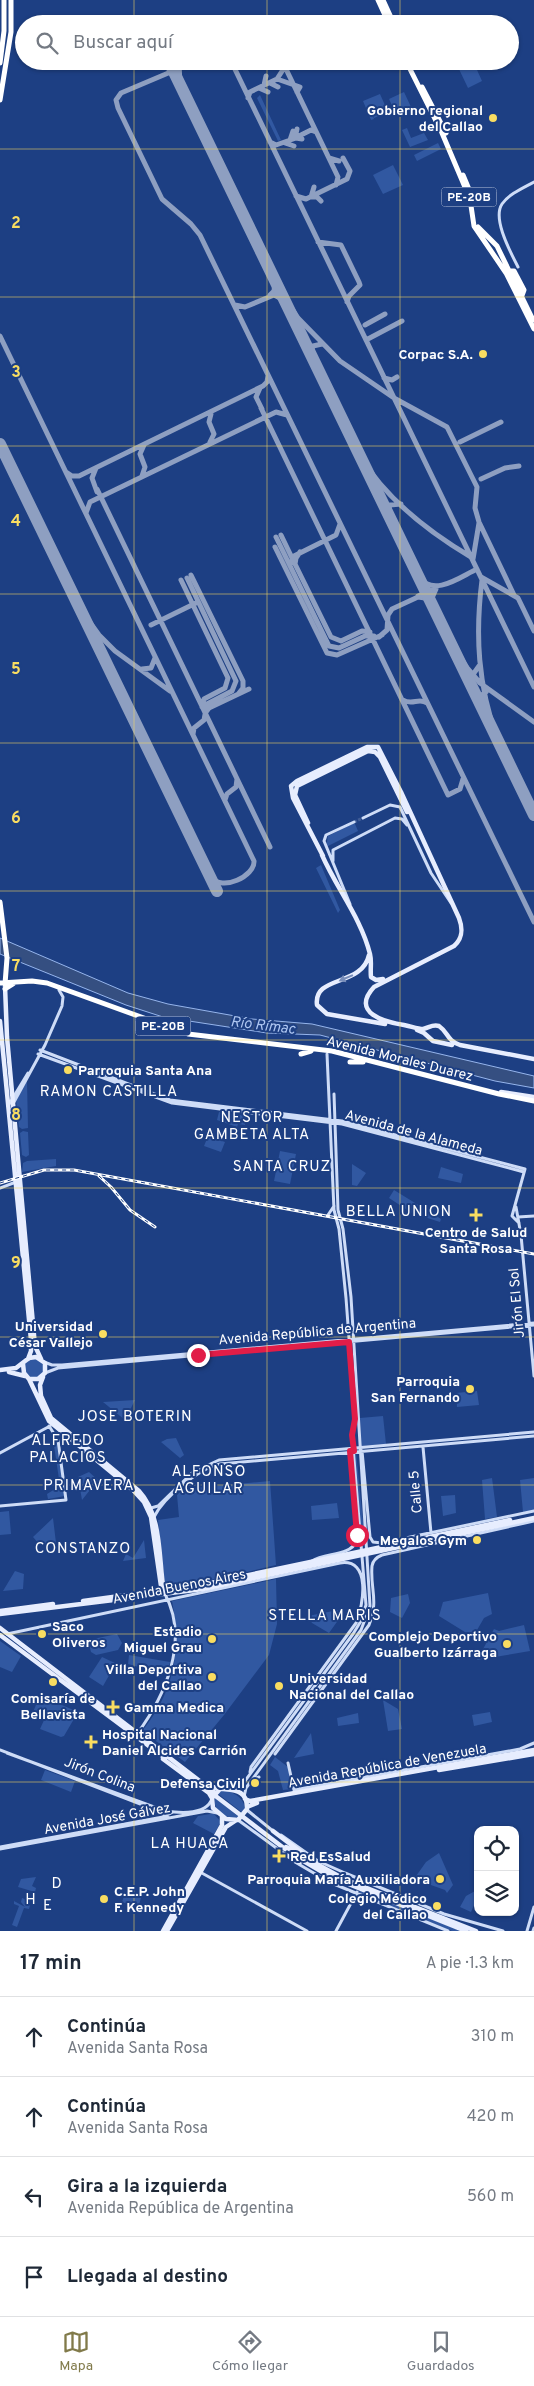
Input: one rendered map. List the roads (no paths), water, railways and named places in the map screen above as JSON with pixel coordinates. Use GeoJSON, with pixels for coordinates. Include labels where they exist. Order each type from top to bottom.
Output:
{"type":"FeatureCollection","features":[{"type":"Feature","properties":{"kind":"highway"},"geometry":{"type":"LineString","coordinates":[[0,63],[4,31],[4,0]]}},
{"type":"Feature","properties":{"kind":"highway"},"geometry":{"type":"LineString","coordinates":[[0,100],[11,32],[11,0]]}},
{"type":"Feature","properties":{"kind":"highway"},"geometry":{"type":"LineString","coordinates":[[381,1],[386,15]]}},
{"type":"Feature","properties":{"kind":"highway"},"geometry":{"type":"LineString","coordinates":[[381,1],[389,15]]}},
{"type":"Feature","properties":{"kind":"highway","name":"PE-20B"},"geometry":{"type":"LineString","coordinates":[[412,70],[442,133],[470,200],[474,226],[506,273],[532,320],[534,329]]}},
{"type":"Feature","properties":{"kind":"highway","name":"PE-20B"},"geometry":{"type":"LineString","coordinates":[[413,70],[435,108],[470,189],[474,205],[474,217],[478,227],[495,243],[510,271],[521,299]]}},
{"type":"Feature","properties":{"kind":"highway"},"geometry":{"type":"LineString","coordinates":[[490,249],[490,244],[495,243]]}},
{"type":"Feature","properties":{"kind":"highway"},"geometry":{"type":"LineString","coordinates":[[517,275],[518,267]]}},
{"type":"Feature","properties":{"kind":"highway"},"geometry":{"type":"LineString","coordinates":[[510,271],[514,271],[517,275],[524,290],[521,299]]}},
{"type":"Feature","properties":{"kind":"highway"},"geometry":{"type":"LineString","coordinates":[[521,284],[529,288]]}},
{"type":"Feature","properties":{"kind":"highway"},"geometry":{"type":"LineString","coordinates":[[0,902],[6,958],[4,983]]}},
{"type":"Feature","properties":{"kind":"highway","name":"Avenida Morales Duarez"},"geometry":{"type":"LineString","coordinates":[[13,983],[32,981],[51,984],[188,1034],[327,1050],[483,1090],[534,1101]]}},
{"type":"Feature","properties":{"kind":"highway"},"geometry":{"type":"LineString","coordinates":[[4,983],[13,983]]}},
{"type":"Feature","properties":{"kind":"highway"},"geometry":{"type":"LineString","coordinates":[[4,983],[13,983]]}},
{"type":"Feature","properties":{"kind":"highway","name":"Avenida Morales Duarez"},"geometry":{"type":"LineString","coordinates":[[13,983],[36,984],[59,990],[186,1037],[311,1051],[534,1101]]}},
{"type":"Feature","properties":{"kind":"highway"},"geometry":{"type":"LineString","coordinates":[[301,1054],[311,1051]]}},
{"type":"Feature","properties":{"kind":"highway"},"geometry":{"type":"LineString","coordinates":[[350,1062],[363,1062]]}},
{"type":"Feature","properties":{"kind":"main road"},"geometry":{"type":"LineString","coordinates":[[518,267],[506,242],[500,220],[501,207],[507,199],[534,182]]}},
{"type":"Feature","properties":{"kind":"main road"},"geometry":{"type":"LineString","coordinates":[[323,856],[293,798],[291,789],[295,781],[366,747],[378,747],[462,929],[457,943],[381,982],[369,993],[367,1005],[371,1014],[384,1021],[422,1029],[439,1026],[450,1041],[460,1045],[534,1060]]}},
{"type":"Feature","properties":{"kind":"main road"},"geometry":{"type":"LineString","coordinates":[[352,909],[343,898],[323,856],[296,797],[296,789],[301,783],[366,752],[374,752],[380,757],[414,822]]}},
{"type":"Feature","properties":{"kind":"main road"},"geometry":{"type":"LineString","coordinates":[[363,818],[387,806],[396,805],[403,811],[432,873],[452,904]]}},
{"type":"Feature","properties":{"kind":"main road"},"geometry":{"type":"LineString","coordinates":[[335,870],[332,856],[336,847],[395,818],[404,821],[410,829]]}},
{"type":"Feature","properties":{"kind":"main road"},"geometry":{"type":"LineString","coordinates":[[354,822],[324,838],[324,846],[369,950],[372,978],[377,980],[390,978]]}},
{"type":"Feature","properties":{"kind":"main road"},"geometry":{"type":"LineString","coordinates":[[369,950],[366,965],[361,971],[319,992],[316,1001],[318,1008],[327,1014],[419,1031],[433,1041],[534,1060]]}},
{"type":"Feature","properties":{"kind":"main road"},"geometry":{"type":"LineString","coordinates":[[4,983],[2,1002],[14,1093]]}},
{"type":"Feature","properties":{"kind":"main road"},"geometry":{"type":"LineString","coordinates":[[11,1104],[46,1041],[62,1006],[63,997],[59,990]]}},
{"type":"Feature","properties":{"kind":"main road"},"geometry":{"type":"LineString","coordinates":[[0,1021],[11,1104],[18,1182],[31,1349],[28,1359]]}},
{"type":"Feature","properties":{"kind":"main road"},"geometry":{"type":"LineString","coordinates":[[427,1036],[428,1027]]}},
{"type":"Feature","properties":{"kind":"main road"},"geometry":{"type":"LineString","coordinates":[[440,1042],[445,1039],[446,1034]]}},
{"type":"Feature","properties":{"kind":"main road"},"geometry":{"type":"LineString","coordinates":[[11,1104],[14,1093],[40,1052]]}},
{"type":"Feature","properties":{"kind":"main road","name":"Avenida de la Alameda"},"geometry":{"type":"LineString","coordinates":[[40,1052],[172,1103],[335,1122],[524,1171],[516,1205]]}},
{"type":"Feature","properties":{"kind":"main road"},"geometry":{"type":"LineString","coordinates":[[328,1054],[334,1206],[343,1267],[370,1537],[373,1542],[382,1543],[526,1518]]}},
{"type":"Feature","properties":{"kind":"main road"},"geometry":{"type":"LineString","coordinates":[[306,1562],[319,1556],[349,1550],[357,1541],[352,1449],[355,1419],[348,1274],[343,1229],[339,1214],[339,1163],[334,1094]]}},
{"type":"Feature","properties":{"kind":"main road"},"geometry":{"type":"LineString","coordinates":[[331,1138],[336,1138]]}},
{"type":"Feature","properties":{"kind":"main road"},"geometry":{"type":"LineString","coordinates":[[0,1188],[18,1182]]}},
{"type":"Feature","properties":{"kind":"main road"},"geometry":{"type":"LineString","coordinates":[[0,1506],[66,1500],[57,1437],[43,1401],[40,1385],[44,1375],[42,1360],[35,1348],[18,1182]]}},
{"type":"Feature","properties":{"kind":"main road"},"geometry":{"type":"LineString","coordinates":[[516,1205],[512,1217],[519,1223]]}},
{"type":"Feature","properties":{"kind":"main road","name":"Jirón El Sol"},"geometry":{"type":"LineString","coordinates":[[516,1205],[532,1324],[534,1376]]}},
{"type":"Feature","properties":{"kind":"main road"},"geometry":{"type":"LineString","coordinates":[[328,1215],[334,1206]]}},
{"type":"Feature","properties":{"kind":"main road"},"geometry":{"type":"LineString","coordinates":[[518,1217],[534,1216]]}},
{"type":"Feature","properties":{"kind":"main road","name":"Jirón El Sol"},"geometry":{"type":"LineString","coordinates":[[520,1229],[521,1220],[524,1217]]}},
{"type":"Feature","properties":{"kind":"main road","name":"Avenida República de Argentina"},"geometry":{"type":"LineString","coordinates":[[42,1360],[52,1365],[77,1365],[532,1324]]}},
{"type":"Feature","properties":{"kind":"main road"},"geometry":{"type":"LineString","coordinates":[[0,1372],[13,1369],[34,1357],[42,1360]]}},
{"type":"Feature","properties":{"kind":"main road"},"geometry":{"type":"LineString","coordinates":[[23,1364],[27,1377],[34,1386],[44,1415],[140,1496],[150,1514],[155,1535]]}},
{"type":"Feature","properties":{"kind":"main road","name":"Avenida República de Argentina"},"geometry":{"type":"LineString","coordinates":[[44,1375],[52,1369],[62,1366]]}},
{"type":"Feature","properties":{"kind":"main road"},"geometry":{"type":"LineString","coordinates":[[0,1372],[16,1372],[36,1380],[44,1375]]}},
{"type":"Feature","properties":{"kind":"main road"},"geometry":{"type":"LineString","coordinates":[[53,1424],[138,1490],[151,1508],[154,1517],[163,1592],[169,1600],[174,1636],[172,1664],[162,1695],[136,1735]]}},
{"type":"Feature","properties":{"kind":"main road"},"geometry":{"type":"LineString","coordinates":[[0,1453],[53,1424]]}},
{"type":"Feature","properties":{"kind":"main road"},"geometry":{"type":"LineString","coordinates":[[57,1437],[58,1432],[62,1432]]}},
{"type":"Feature","properties":{"kind":"main road"},"geometry":{"type":"LineString","coordinates":[[151,1508],[158,1506],[194,1472],[216,1461],[371,1449],[534,1432]]}},
{"type":"Feature","properties":{"kind":"main road"},"geometry":{"type":"LineString","coordinates":[[371,1449],[422,1447],[534,1436]]}},
{"type":"Feature","properties":{"kind":"main road","name":"Calle 5"},"geometry":{"type":"LineString","coordinates":[[422,1447],[431,1535]]}},
{"type":"Feature","properties":{"kind":"main road"},"geometry":{"type":"LineString","coordinates":[[154,1517],[188,1480],[212,1466],[352,1449]]}},
{"type":"Feature","properties":{"kind":"main road"},"geometry":{"type":"LineString","coordinates":[[321,1868],[272,1831],[247,1809],[245,1790],[258,1775],[270,1750],[355,1635],[365,1608],[367,1581],[365,1552],[352,1449]]}},
{"type":"Feature","properties":{"kind":"main road"},"geometry":{"type":"LineString","coordinates":[[360,1450],[364,1514],[363,1532]]}},
{"type":"Feature","properties":{"kind":"main road"},"geometry":{"type":"LineString","coordinates":[[362,1497],[367,1501]]}},
{"type":"Feature","properties":{"kind":"main road"},"geometry":{"type":"LineString","coordinates":[[364,1514],[369,1521]]}},
{"type":"Feature","properties":{"kind":"main road"},"geometry":{"type":"LineString","coordinates":[[158,1751],[212,1787],[234,1789],[240,1787],[369,1625],[375,1603],[372,1566],[375,1560],[382,1555],[420,1542],[431,1535],[534,1516]]}},
{"type":"Feature","properties":{"kind":"main road"},"geometry":{"type":"LineString","coordinates":[[53,1606],[201,1586],[306,1562],[450,1536],[534,1516]]}},
{"type":"Feature","properties":{"kind":"main road"},"geometry":{"type":"LineString","coordinates":[[420,1542],[436,1543],[534,1516]]}},
{"type":"Feature","properties":{"kind":"main road"},"geometry":{"type":"LineString","coordinates":[[436,1543],[450,1536]]}},
{"type":"Feature","properties":{"kind":"main road"},"geometry":{"type":"LineString","coordinates":[[163,1592],[203,1589],[365,1552]]}},
{"type":"Feature","properties":{"kind":"main road","name":"Avenida Buenos Aires"},"geometry":{"type":"LineString","coordinates":[[7,1634],[340,1563],[349,1562],[356,1565],[361,1574],[363,1598],[356,1622],[270,1750]]}},
{"type":"Feature","properties":{"kind":"main road"},"geometry":{"type":"LineString","coordinates":[[169,1600],[176,1592]]}},
{"type":"Feature","properties":{"kind":"main road"},"geometry":{"type":"LineString","coordinates":[[0,1612],[100,1602],[106,1598]]}},
{"type":"Feature","properties":{"kind":"main road"},"geometry":{"type":"LineString","coordinates":[[0,1632],[7,1634],[54,1673]]}},
{"type":"Feature","properties":{"kind":"main road"},"geometry":{"type":"LineString","coordinates":[[0,1632],[166,1757],[213,1796],[311,1867]]}},
{"type":"Feature","properties":{"kind":"main road"},"geometry":{"type":"LineString","coordinates":[[288,1763],[294,1790],[302,1791],[534,1746]]}},
{"type":"Feature","properties":{"kind":"main road","name":"Avenida República de Venezuela"},"geometry":{"type":"LineString","coordinates":[[245,1798],[250,1801],[524,1751],[534,1746]]}},
{"type":"Feature","properties":{"kind":"main road","name":"Jirón Colina"},"geometry":{"type":"LineString","coordinates":[[0,1750],[156,1808],[175,1812],[204,1809],[213,1796]]}},
{"type":"Feature","properties":{"kind":"main road"},"geometry":{"type":"LineString","coordinates":[[158,1751],[213,1796],[223,1823],[167,1931]]}},
{"type":"Feature","properties":{"kind":"main road","name":"Avenida República de Venezuela"},"geometry":{"type":"LineString","coordinates":[[247,1809],[257,1802],[534,1754]]}},
{"type":"Feature","properties":{"kind":"main road","name":"Jirón Colina"},"geometry":{"type":"LineString","coordinates":[[89,1783],[168,1817]]}},
{"type":"Feature","properties":{"kind":"main road"},"geometry":{"type":"LineString","coordinates":[[213,1796],[220,1789]]}},
{"type":"Feature","properties":{"kind":"main road"},"geometry":{"type":"LineString","coordinates":[[234,1789],[245,1798]]}},
{"type":"Feature","properties":{"kind":"main road"},"geometry":{"type":"LineString","coordinates":[[163,1931],[226,1826],[237,1820],[247,1809]]}},
{"type":"Feature","properties":{"kind":"main road","name":"Avenida José Gálvez"},"geometry":{"type":"LineString","coordinates":[[0,1848],[168,1817],[210,1811],[219,1815]]}},
{"type":"Feature","properties":{"kind":"main road"},"geometry":{"type":"LineString","coordinates":[[175,1812],[179,1814],[178,1817]]}},
{"type":"Feature","properties":{"kind":"main road","name":"Avenida José Gálvez"},"geometry":{"type":"LineString","coordinates":[[168,1817],[175,1812]]}},
{"type":"Feature","properties":{"kind":"main road"},"geometry":{"type":"LineString","coordinates":[[219,1815],[237,1820],[318,1877],[359,1887],[504,1931]]}},
{"type":"Feature","properties":{"kind":"main road"},"geometry":{"type":"LineString","coordinates":[[272,1831],[288,1838],[318,1861],[339,1871],[359,1887],[476,1931]]}},
{"type":"Feature","properties":{"kind":"main road"},"geometry":{"type":"LineString","coordinates":[[286,1848],[321,1868],[448,1931]]}},
{"type":"Feature","properties":{"kind":"main road"},"geometry":{"type":"LineString","coordinates":[[286,1855],[466,1931]]}},
{"type":"Feature","properties":{"kind":"main road"},"geometry":{"type":"LineString","coordinates":[[199,1871],[307,1931]]}},
{"type":"Feature","properties":{"kind":"main road"},"geometry":{"type":"LineString","coordinates":[[339,1871],[344,1879]]}},
{"type":"Feature","properties":{"kind":"main road"},"geometry":{"type":"LineString","coordinates":[[336,1931],[359,1887]]}},
{"type":"Feature","properties":{"kind":"main road"},"geometry":{"type":"LineString","coordinates":[[527,1930],[534,1907]]}},
{"type":"Feature","properties":{"kind":"water","name":"Río Rímac"},"geometry":{"type":"Polygon","coordinates":[[[0,938],[128,993],[168,1004],[252,1019],[312,1024],[534,1076],[534,1088],[495,1081],[320,1035],[267,1033],[163,1017],[126,1005],[0,954],[0,938]]]}},
{"type":"Feature","properties":{"kind":"tunnel"},"geometry":{"type":"LineString","coordinates":[[354,822],[363,818]]}},
{"type":"Feature","properties":{"kind":"railway"},"geometry":{"type":"LineString","coordinates":[[0,1183],[44,1170],[74,1170],[534,1254]]}},
{"type":"Feature","properties":{"kind":"railway"},"geometry":{"type":"LineString","coordinates":[[99,1176],[130,1210],[155,1227]]}},
{"type":"Feature","properties":{"kind":"place","name":"Gobierno regional del Callao"},"geometry":{"type":"Point","coordinates":[493,118]}},
{"type":"Feature","properties":{"kind":"place","name":"Corpac S.A."},"geometry":{"type":"Point","coordinates":[483,354]}},
{"type":"Feature","properties":{"kind":"place","name":"Parroquia Santa Ana"},"geometry":{"type":"Point","coordinates":[68,1070]}},
{"type":"Feature","properties":{"kind":"place","name":"Centro de Salud Santa Rosa"},"geometry":{"type":"Point","coordinates":[476,1215]}},
{"type":"Feature","properties":{"kind":"place","name":"Universidad César Vallejo"},"geometry":{"type":"Point","coordinates":[103,1334]}},
{"type":"Feature","properties":{"kind":"place","name":"Parroquia San Fernando"},"geometry":{"type":"Point","coordinates":[470,1389]}},
{"type":"Feature","properties":{"kind":"place","name":"Megalos Gym"},"geometry":{"type":"Point","coordinates":[477,1540]}},
{"type":"Feature","properties":{"kind":"place","name":"Saco Oliveros"},"geometry":{"type":"Point","coordinates":[42,1634]}},
{"type":"Feature","properties":{"kind":"place","name":"Estadio Miguel Grau"},"geometry":{"type":"Point","coordinates":[212,1639]}},
{"type":"Feature","properties":{"kind":"place","name":"Complejo Deportivo Gualberto Izárraga"},"geometry":{"type":"Point","coordinates":[507,1644]}},
{"type":"Feature","properties":{"kind":"place","name":"Villa Deportiva del Callao"},"geometry":{"type":"Point","coordinates":[212,1677]}},
{"type":"Feature","properties":{"kind":"place","name":"Comisaría de Bellavista"},"geometry":{"type":"Point","coordinates":[53,1682]}},
{"type":"Feature","properties":{"kind":"place","name":"Universidad Nacional del Callao"},"geometry":{"type":"Point","coordinates":[279,1686]}},
{"type":"Feature","properties":{"kind":"place","name":"Gamma Medica"},"geometry":{"type":"Point","coordinates":[113,1707]}},
{"type":"Feature","properties":{"kind":"place","name":"Hospital Nacional Daniel Alcides Carrión"},"geometry":{"type":"Point","coordinates":[91,1742]}},
{"type":"Feature","properties":{"kind":"place","name":"Defensa Civil"},"geometry":{"type":"Point","coordinates":[255,1783]}},
{"type":"Feature","properties":{"kind":"place","name":"Red EsSalud"},"geometry":{"type":"Point","coordinates":[279,1856]}},
{"type":"Feature","properties":{"kind":"place","name":"Parroquia María Auxiliadora"},"geometry":{"type":"Point","coordinates":[440,1879]}},
{"type":"Feature","properties":{"kind":"place","name":"C.E.P. John F. Kennedy"},"geometry":{"type":"Point","coordinates":[104,1899]}},
{"type":"Feature","properties":{"kind":"place","name":"Colegio Médico del Callao"},"geometry":{"type":"Point","coordinates":[437,1906]}},
{"type":"Feature","properties":{"kind":"district","name":"RAMON CASTILLA"},"geometry":{"type":"Point","coordinates":[109,1091]}},
{"type":"Feature","properties":{"kind":"district","name":"NESTOR GAMBETA ALTA"},"geometry":{"type":"Point","coordinates":[252,1126]}},
{"type":"Feature","properties":{"kind":"district","name":"SANTA CRUZ"},"geometry":{"type":"Point","coordinates":[282,1166]}},
{"type":"Feature","properties":{"kind":"district","name":"BELLA UNION"},"geometry":{"type":"Point","coordinates":[399,1211]}},
{"type":"Feature","properties":{"kind":"district","name":"JOSE BOTERIN"},"geometry":{"type":"Point","coordinates":[135,1416]}},
{"type":"Feature","properties":{"kind":"district","name":"ALFREDO PALACIOS"},"geometry":{"type":"Point","coordinates":[68,1448]}},
{"type":"Feature","properties":{"kind":"district","name":"ALFONSO AGUILAR"},"geometry":{"type":"Point","coordinates":[209,1480]}},
{"type":"Feature","properties":{"kind":"district","name":"PRIMAVERA"},"geometry":{"type":"Point","coordinates":[89,1485]}},
{"type":"Feature","properties":{"kind":"district","name":"CONSTANZO"},"geometry":{"type":"Point","coordinates":[83,1548]}},
{"type":"Feature","properties":{"kind":"district","name":"STELLA MARIS"},"geometry":{"type":"Point","coordinates":[325,1615]}},
{"type":"Feature","properties":{"kind":"district","name":"LA HUACA"},"geometry":{"type":"Point","coordinates":[190,1843]}},
{"type":"Feature","properties":{"kind":"district","name":"D"},"geometry":{"type":"Point","coordinates":[57,1883]}},
{"type":"Feature","properties":{"kind":"district","name":"H"},"geometry":{"type":"Point","coordinates":[31,1899]}},
{"type":"Feature","properties":{"kind":"district","name":"E"},"geometry":{"type":"Point","coordinates":[48,1905]}}]}
